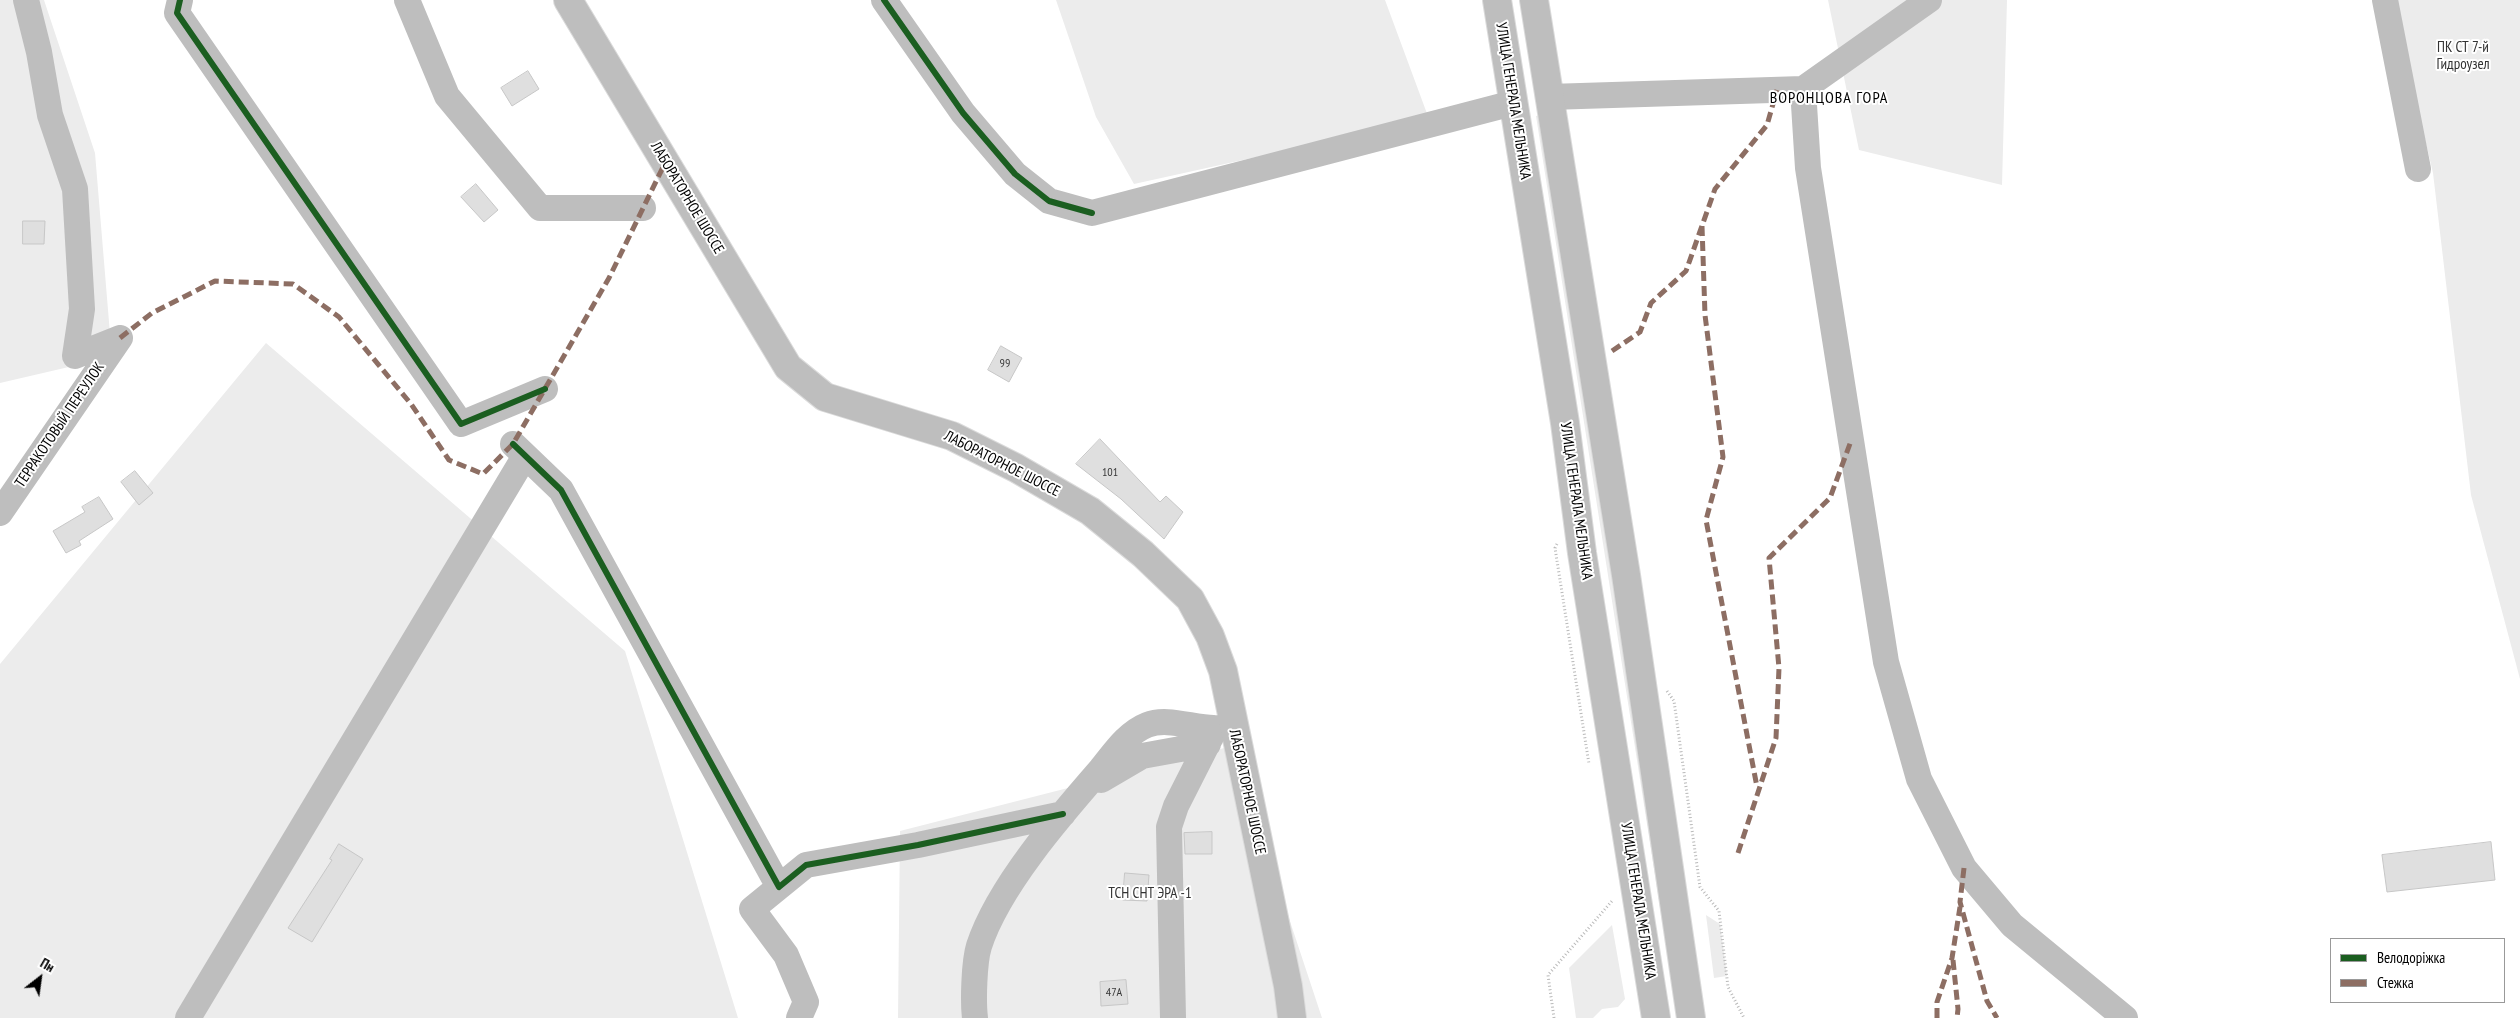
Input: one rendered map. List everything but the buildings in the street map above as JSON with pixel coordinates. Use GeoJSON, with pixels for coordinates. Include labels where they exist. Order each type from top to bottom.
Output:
{"type":"FeatureCollection","features":[{"type":"Feature","properties":{"kind":"main road","name":"ЛАБОРАТОРНОЕ ШОССЕ"},"geometry":{"type":"LineString","coordinates":[[568,0],[788,367],[825,397],[952,436],[1016,468],[1090,511],[1143,554],[1190,599],[1210,636],[1223,671],[1219,733],[1288,986],[1292,1018]]}},
{"type":"Feature","properties":{"kind":"main road","name":"УЛИЦА ГЕНЕРАЛА МЕЛЬНИКА"},"geometry":{"type":"LineString","coordinates":[[1497,0],[1565,423],[1576,511],[1655,1010],[1672,1015],[1689,1008],[1624,566],[1534,0]]}},
{"type":"Feature","properties":{"kind":"main road"},"geometry":{"type":"LineString","coordinates":[[1513,103],[1550,98]]}},
{"type":"Feature","properties":{"kind":"street","name":"ТЕРРАКОТОВЫЙ ПЕРЕУЛОК"},"geometry":{"type":"LineString","coordinates":[[0,513],[120,338],[75,356],[82,309],[75,189],[50,115],[39,52],[26,0]]}},
{"type":"Feature","properties":{"kind":"street"},"geometry":{"type":"LineString","coordinates":[[180,0],[177,13],[461,424],[545,389]]}},
{"type":"Feature","properties":{"kind":"street"},"geometry":{"type":"LineString","coordinates":[[407,0],[447,96],[540,208],[643,208]]}},
{"type":"Feature","properties":{"kind":"street"},"geometry":{"type":"LineString","coordinates":[[884,0],[963,113],[1016,174],[1049,200],[1092,213],[1513,103]]}},
{"type":"Feature","properties":{"kind":"street"},"geometry":{"type":"LineString","coordinates":[[1550,98],[1803,89],[1929,0]]}},
{"type":"Feature","properties":{"kind":"street"},"geometry":{"type":"LineString","coordinates":[[2385,0],[2418,169]]}},
{"type":"Feature","properties":{"kind":"street"},"geometry":{"type":"LineString","coordinates":[[1803,89],[1808,168],[1886,662],[1919,780],[1964,868],[2012,925],[2125,1018]]}},
{"type":"Feature","properties":{"kind":"street"},"geometry":{"type":"LineString","coordinates":[[188,1018],[519,450],[561,490],[779,887]]}},
{"type":"Feature","properties":{"kind":"street"},"geometry":{"type":"LineString","coordinates":[[975,1018],[974,1006],[979,948],[998,905],[1032,853],[1081,792],[1134,732],[1149,724],[1168,723],[1219,733],[1176,806],[1168,827],[1173,1018]]}},
{"type":"Feature","properties":{"kind":"street"},"geometry":{"type":"LineString","coordinates":[[799,1018],[806,1002],[786,955],[752,909],[806,865],[918,845],[1063,814]]}},
{"type":"Feature","properties":{"kind":"path"},"geometry":{"type":"LineString","coordinates":[[1576,511],[1555,548],[1591,774]]}},
{"type":"Feature","properties":{"kind":"path"},"geometry":{"type":"LineString","coordinates":[[1664,686],[1674,701],[1700,887],[1719,911],[1728,987],[1744,1018]]}},
{"type":"Feature","properties":{"kind":"path"},"geometry":{"type":"LineString","coordinates":[[1554,1018],[1548,975],[1612,901],[1610,892]]}},
{"type":"Feature","properties":{"kind":"green space"},"geometry":{"type":"Polygon","coordinates":[[[0,0],[44,0],[95,153],[110,334],[86,363],[0,383],[0,0]]]}},
{"type":"Feature","properties":{"kind":"green space"},"geometry":{"type":"Polygon","coordinates":[[[1056,0],[1385,0],[1429,119],[1134,184],[1096,117],[1056,0]]]}},
{"type":"Feature","properties":{"kind":"green space"},"geometry":{"type":"Polygon","coordinates":[[[1828,0],[2007,0],[2002,185],[1859,150],[1828,0]]]}},
{"type":"Feature","properties":{"kind":"green space","name":"ПК СТ 7-й Гидроузел"},"geometry":{"type":"Polygon","coordinates":[[[2392,0],[2520,0],[2520,679],[2471,495],[2433,173],[2392,0]]]}},
{"type":"Feature","properties":{"kind":"green space"},"geometry":{"type":"Polygon","coordinates":[[[1546,114],[1683,988],[1673,990],[1536,116],[1546,114]]]}},
{"type":"Feature","properties":{"kind":"green space"},"geometry":{"type":"Polygon","coordinates":[[[266,343],[625,651],[738,1018],[0,1018],[0,664],[266,343]]]}},
{"type":"Feature","properties":{"kind":"green space","name":"ТСН СНТ ЭРА -1"},"geometry":{"type":"Polygon","coordinates":[[[1232,746],[1322,1018],[898,1018],[900,831],[1232,746]]]}},
{"type":"Feature","properties":{"kind":"green space"},"geometry":{"type":"Polygon","coordinates":[[[1706,915],[1720,924],[1727,976],[1714,978],[1706,915]]]}},
{"type":"Feature","properties":{"kind":"green space"},"geometry":{"type":"Polygon","coordinates":[[[1612,925],[1625,999],[1618,1007],[1602,1009],[1593,1018],[1576,1018],[1569,968],[1612,925]]]}},
{"type":"Feature","properties":{"kind":"marked path"},"geometry":{"type":"LineString","coordinates":[[1612,351],[1640,332],[1651,303],[1686,271],[1715,189],[1767,125],[1777,90]]}},
{"type":"Feature","properties":{"kind":"marked path"},"geometry":{"type":"LineString","coordinates":[[120,338],[152,313],[215,281],[293,284],[339,317],[411,404],[449,460],[483,474],[513,444],[609,278],[665,163]]}},
{"type":"Feature","properties":{"kind":"marked path"},"geometry":{"type":"LineString","coordinates":[[1702,226],[1705,315],[1723,457],[1706,520],[1757,787]]}},
{"type":"Feature","properties":{"kind":"marked path"},"geometry":{"type":"LineString","coordinates":[[1738,853],[1776,738],[1779,668],[1769,558],[1830,498],[1851,441]]}},
{"type":"Feature","properties":{"kind":"marked path"},"geometry":{"type":"LineString","coordinates":[[1964,868],[1960,902],[1987,1001],[1997,1018]]}},
{"type":"Feature","properties":{"kind":"marked path"},"geometry":{"type":"LineString","coordinates":[[1937,1018],[1937,1002],[1952,958],[1960,907]]}},
{"type":"Feature","properties":{"kind":"marked path"},"geometry":{"type":"LineString","coordinates":[[1953,960],[1958,1009],[1957,1018]]}},
{"type":"Feature","properties":{"kind":"cycle path"},"geometry":{"type":"LineString","coordinates":[[180,0],[177,13],[461,424],[545,389]]}},
{"type":"Feature","properties":{"kind":"cycle path"},"geometry":{"type":"LineString","coordinates":[[884,0],[963,113],[1015,174],[1049,201],[1092,213]]}},
{"type":"Feature","properties":{"kind":"cycle path"},"geometry":{"type":"LineString","coordinates":[[513,444],[561,490],[779,887],[806,865],[918,845],[1063,814]]}},
{"type":"Feature","properties":{"kind":"district","name":"ВОРОНЦОВА ГОРА"},"geometry":{"type":"Point","coordinates":[1829,98]}}]}
